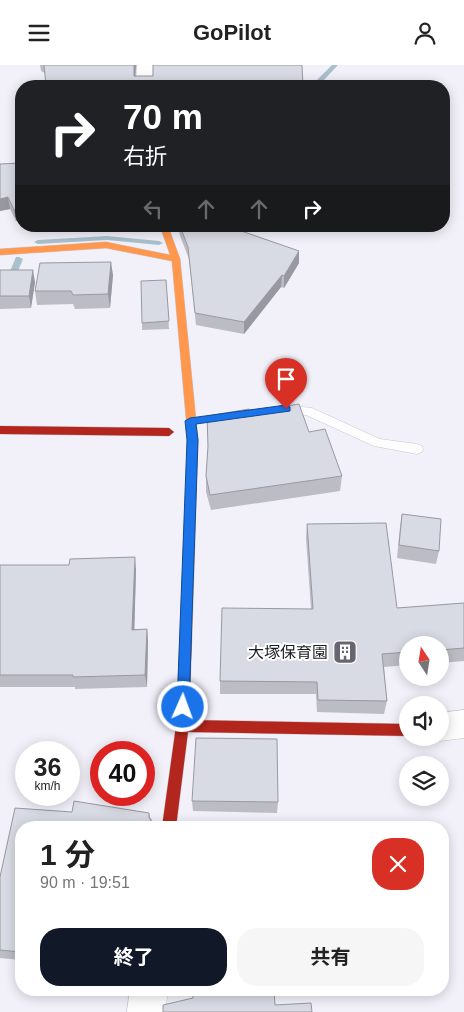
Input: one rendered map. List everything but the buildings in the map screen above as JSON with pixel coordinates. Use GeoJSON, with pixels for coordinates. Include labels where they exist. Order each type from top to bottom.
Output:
{"type":"FeatureCollection","features":[{"type":"Feature","properties":{"kind":"street"},"geometry":{"type":"LineString","coordinates":[[144,80],[145,65]]}},
{"type":"Feature","properties":{"kind":"street"},"geometry":{"type":"LineString","coordinates":[[166,232],[176,259],[195,421],[192,449],[182,727],[171,821]]}},
{"type":"Feature","properties":{"kind":"street"},"geometry":{"type":"LineString","coordinates":[[0,252],[106,245],[176,259]]}},
{"type":"Feature","properties":{"kind":"street"},"geometry":{"type":"LineString","coordinates":[[0,430],[169,432]]}},
{"type":"Feature","properties":{"kind":"street"},"geometry":{"type":"LineString","coordinates":[[449,726],[464,724]]}},
{"type":"Feature","properties":{"kind":"street"},"geometry":{"type":"LineString","coordinates":[[182,727],[399,730]]}},
{"type":"Feature","properties":{"kind":"street"},"geometry":{"type":"LineString","coordinates":[[146,1012],[148,996]]}},
{"type":"Feature","properties":{"kind":"lane"},"geometry":{"type":"LineString","coordinates":[[267,411],[286,409],[308,411],[378,443],[417,449]]}},
{"type":"Feature","properties":{"kind":"waterway"},"geometry":{"type":"LineString","coordinates":[[320,80],[335,65]]}},
{"type":"Feature","properties":{"kind":"waterway"},"geometry":{"type":"LineString","coordinates":[[38,242],[107,238],[159,243]]}},
{"type":"Feature","properties":{"kind":"waterway"},"geometry":{"type":"LineString","coordinates":[[0,305],[19,259]]}},
{"type":"Feature","properties":{"kind":"traffic: slow"},"geometry":{"type":"LineString","coordinates":[[166,232],[176,259],[193,440],[186,634]]}},
{"type":"Feature","properties":{"kind":"traffic: slow"},"geometry":{"type":"LineString","coordinates":[[0,252],[106,245],[176,259]]}},
{"type":"Feature","properties":{"kind":"traffic: jam"},"geometry":{"type":"LineString","coordinates":[[0,430],[169,432]]}},
{"type":"Feature","properties":{"kind":"traffic: jam"},"geometry":{"type":"LineString","coordinates":[[170,821],[182,726],[186,634]]}},
{"type":"Feature","properties":{"kind":"traffic: jam"},"geometry":{"type":"LineString","coordinates":[[182,726],[399,730]]}},
{"type":"Feature","properties":{"kind":"place","name":"大塚保育園"},"geometry":{"type":"Point","coordinates":[345,652]}},
{"type":"Feature","properties":{"kind":"route"},"geometry":{"type":"LineString","coordinates":[[183,707],[192,440],[190,421],[286,409]]}}]}
